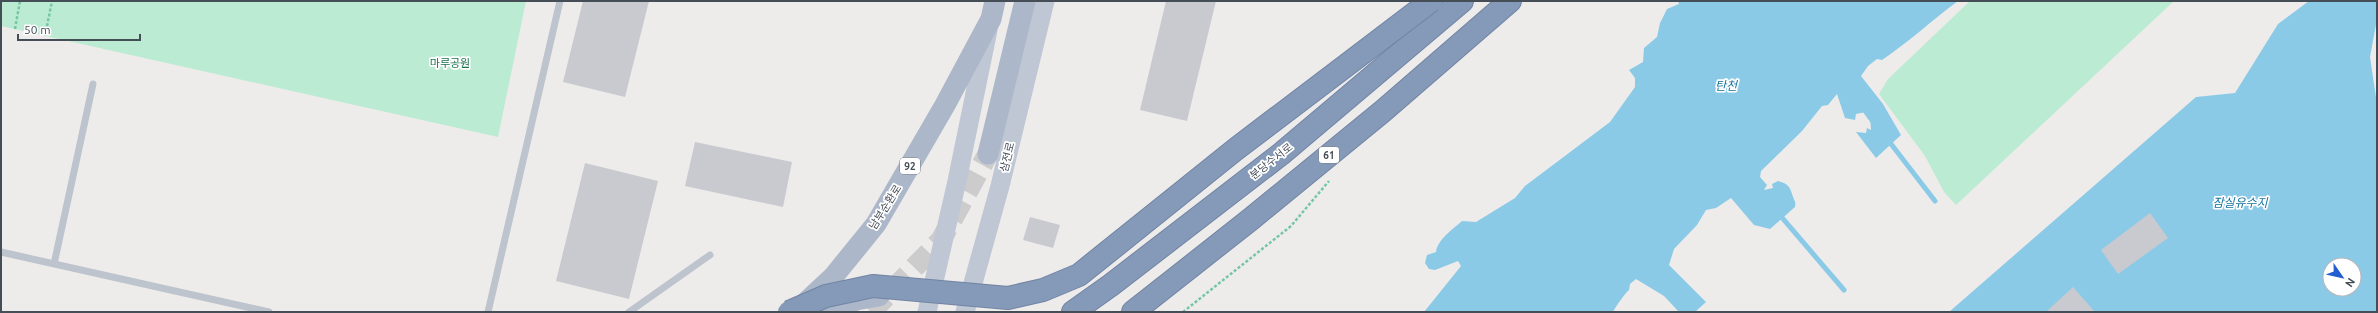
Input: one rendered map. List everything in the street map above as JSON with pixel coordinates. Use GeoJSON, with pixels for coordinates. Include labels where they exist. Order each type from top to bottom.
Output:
{"type":"FeatureCollection","features":[{"type":"Feature","properties":{"kind":"highway"},"geometry":{"type":"LineString","coordinates":[[789,312],[826,296],[873,286],[1008,298],[1043,290],[1080,275],[1236,149],[1431,1]]}},
{"type":"Feature","properties":{"kind":"highway","name":"분당수서로"},"geometry":{"type":"LineString","coordinates":[[1073,312],[1112,286],[1280,154],[1462,1]]}},
{"type":"Feature","properties":{"kind":"highway","name":"61"},"geometry":{"type":"LineString","coordinates":[[1133,312],[1252,219],[1384,111],[1510,1]]}},
{"type":"Feature","properties":{"kind":"main road"},"geometry":{"type":"LineString","coordinates":[[988,154],[1025,1]]}},
{"type":"Feature","properties":{"kind":"main road","name":"삼전로"},"geometry":{"type":"LineString","coordinates":[[966,308],[1000,186],[1045,1]]}},
{"type":"Feature","properties":{"kind":"main road"},"geometry":{"type":"LineString","coordinates":[[928,305],[993,10]]}},
{"type":"Feature","properties":{"kind":"main road","name":"남부순환로"},"geometry":{"type":"LineString","coordinates":[[797,312],[832,277],[876,224],[946,105],[993,10]]}},
{"type":"Feature","properties":{"kind":"main road"},"geometry":{"type":"LineString","coordinates":[[828,312],[856,300],[874,296],[928,305],[966,308]]}},
{"type":"Feature","properties":{"kind":"lane"},"geometry":{"type":"LineString","coordinates":[[488,312],[560,1]]}},
{"type":"Feature","properties":{"kind":"lane"},"geometry":{"type":"LineString","coordinates":[[54,264],[93,84]]}},
{"type":"Feature","properties":{"kind":"lane"},"geometry":{"type":"LineString","coordinates":[[1,252],[269,312]]}},
{"type":"Feature","properties":{"kind":"lane"},"geometry":{"type":"LineString","coordinates":[[628,312],[710,255]]}},
{"type":"Feature","properties":{"kind":"path"},"geometry":{"type":"LineString","coordinates":[[15,29],[20,1]]}},
{"type":"Feature","properties":{"kind":"path"},"geometry":{"type":"LineString","coordinates":[[44,36],[52,1]]}},
{"type":"Feature","properties":{"kind":"green space","name":"마루공원"},"geometry":{"type":"Polygon","coordinates":[[[1,1],[526,1],[498,137],[1,26],[1,1]]]}},
{"type":"Feature","properties":{"kind":"green space"},"geometry":{"type":"Polygon","coordinates":[[[1970,1],[2174,1],[1956,205],[1944,192],[1925,156],[1879,94],[1888,79],[1970,1]]]}},
{"type":"Feature","properties":{"kind":"water","name":"탄천"},"geometry":{"type":"Polygon","coordinates":[[[1678,1],[1958,1],[1892,53],[1882,60],[1877,59],[1868,66],[1861,76],[1883,104],[1901,135],[1876,158],[1856,132],[1866,133],[1867,128],[1871,130],[1870,115],[1866,112],[1856,114],[1855,120],[1845,118],[1837,94],[1828,105],[1822,106],[1802,131],[1761,171],[1760,177],[1767,185],[1764,190],[1773,188],[1772,184],[1778,181],[1785,183],[1791,191],[1795,202],[1795,207],[1770,229],[1754,225],[1731,198],[1716,208],[1706,210],[1697,225],[1674,249],[1669,265],[1706,302],[1695,312],[1679,312],[1664,296],[1636,279],[1630,284],[1629,290],[1613,312],[1424,312],[1461,266],[1458,261],[1435,270],[1429,269],[1425,263],[1427,255],[1436,252],[1442,239],[1462,221],[1476,222],[1515,198],[1525,186],[1610,122],[1635,87],[1635,78],[1629,70],[1643,62],[1644,48],[1657,37],[1660,23],[1667,9],[1679,4],[1678,1]]]}},
{"type":"Feature","properties":{"kind":"water","name":"잠실유수지"},"geometry":{"type":"Polygon","coordinates":[[[2309,1],[2377,1],[2377,19],[2370,57],[2377,104],[2377,312],[1949,312],[2196,97],[2235,93],[2278,24],[2309,1]]]}},
{"type":"Feature","properties":{"kind":"building"},"geometry":{"type":"Polygon","coordinates":[[[583,1],[649,1],[625,97],[563,82],[583,1]]]}},
{"type":"Feature","properties":{"kind":"building"},"geometry":{"type":"Polygon","coordinates":[[[1166,1],[1216,1],[1187,121],[1140,110],[1166,1]]]}},
{"type":"Feature","properties":{"kind":"building"},"geometry":{"type":"Polygon","coordinates":[[[695,142],[792,162],[783,207],[685,186],[695,142]]]}},
{"type":"Feature","properties":{"kind":"building"},"geometry":{"type":"Polygon","coordinates":[[[585,163],[658,181],[629,299],[556,281],[585,163]]]}},
{"type":"Feature","properties":{"kind":"building"},"geometry":{"type":"Polygon","coordinates":[[[2150,213],[2168,238],[2118,274],[2101,250],[2150,213]]]}},
{"type":"Feature","properties":{"kind":"building"},"geometry":{"type":"Polygon","coordinates":[[[1030,217],[1060,225],[1053,248],[1023,240],[1030,217]]]}},
{"type":"Feature","properties":{"kind":"building"},"geometry":{"type":"Polygon","coordinates":[[[2073,287],[2095,312],[2046,312],[2073,287]]]}},
{"type":"Feature","properties":{"kind":"waterway"},"geometry":{"type":"LineString","coordinates":[[1863,108],[1874,123]]}},
{"type":"Feature","properties":{"kind":"waterway"},"geometry":{"type":"LineString","coordinates":[[1888,140],[1935,201]]}},
{"type":"Feature","properties":{"kind":"waterway"},"geometry":{"type":"LineString","coordinates":[[1778,213],[1844,290]]}},
{"type":"Feature","properties":{"kind":"tunnel"},"geometry":{"type":"LineString","coordinates":[[871,312],[941,240],[988,154]]}}]}
